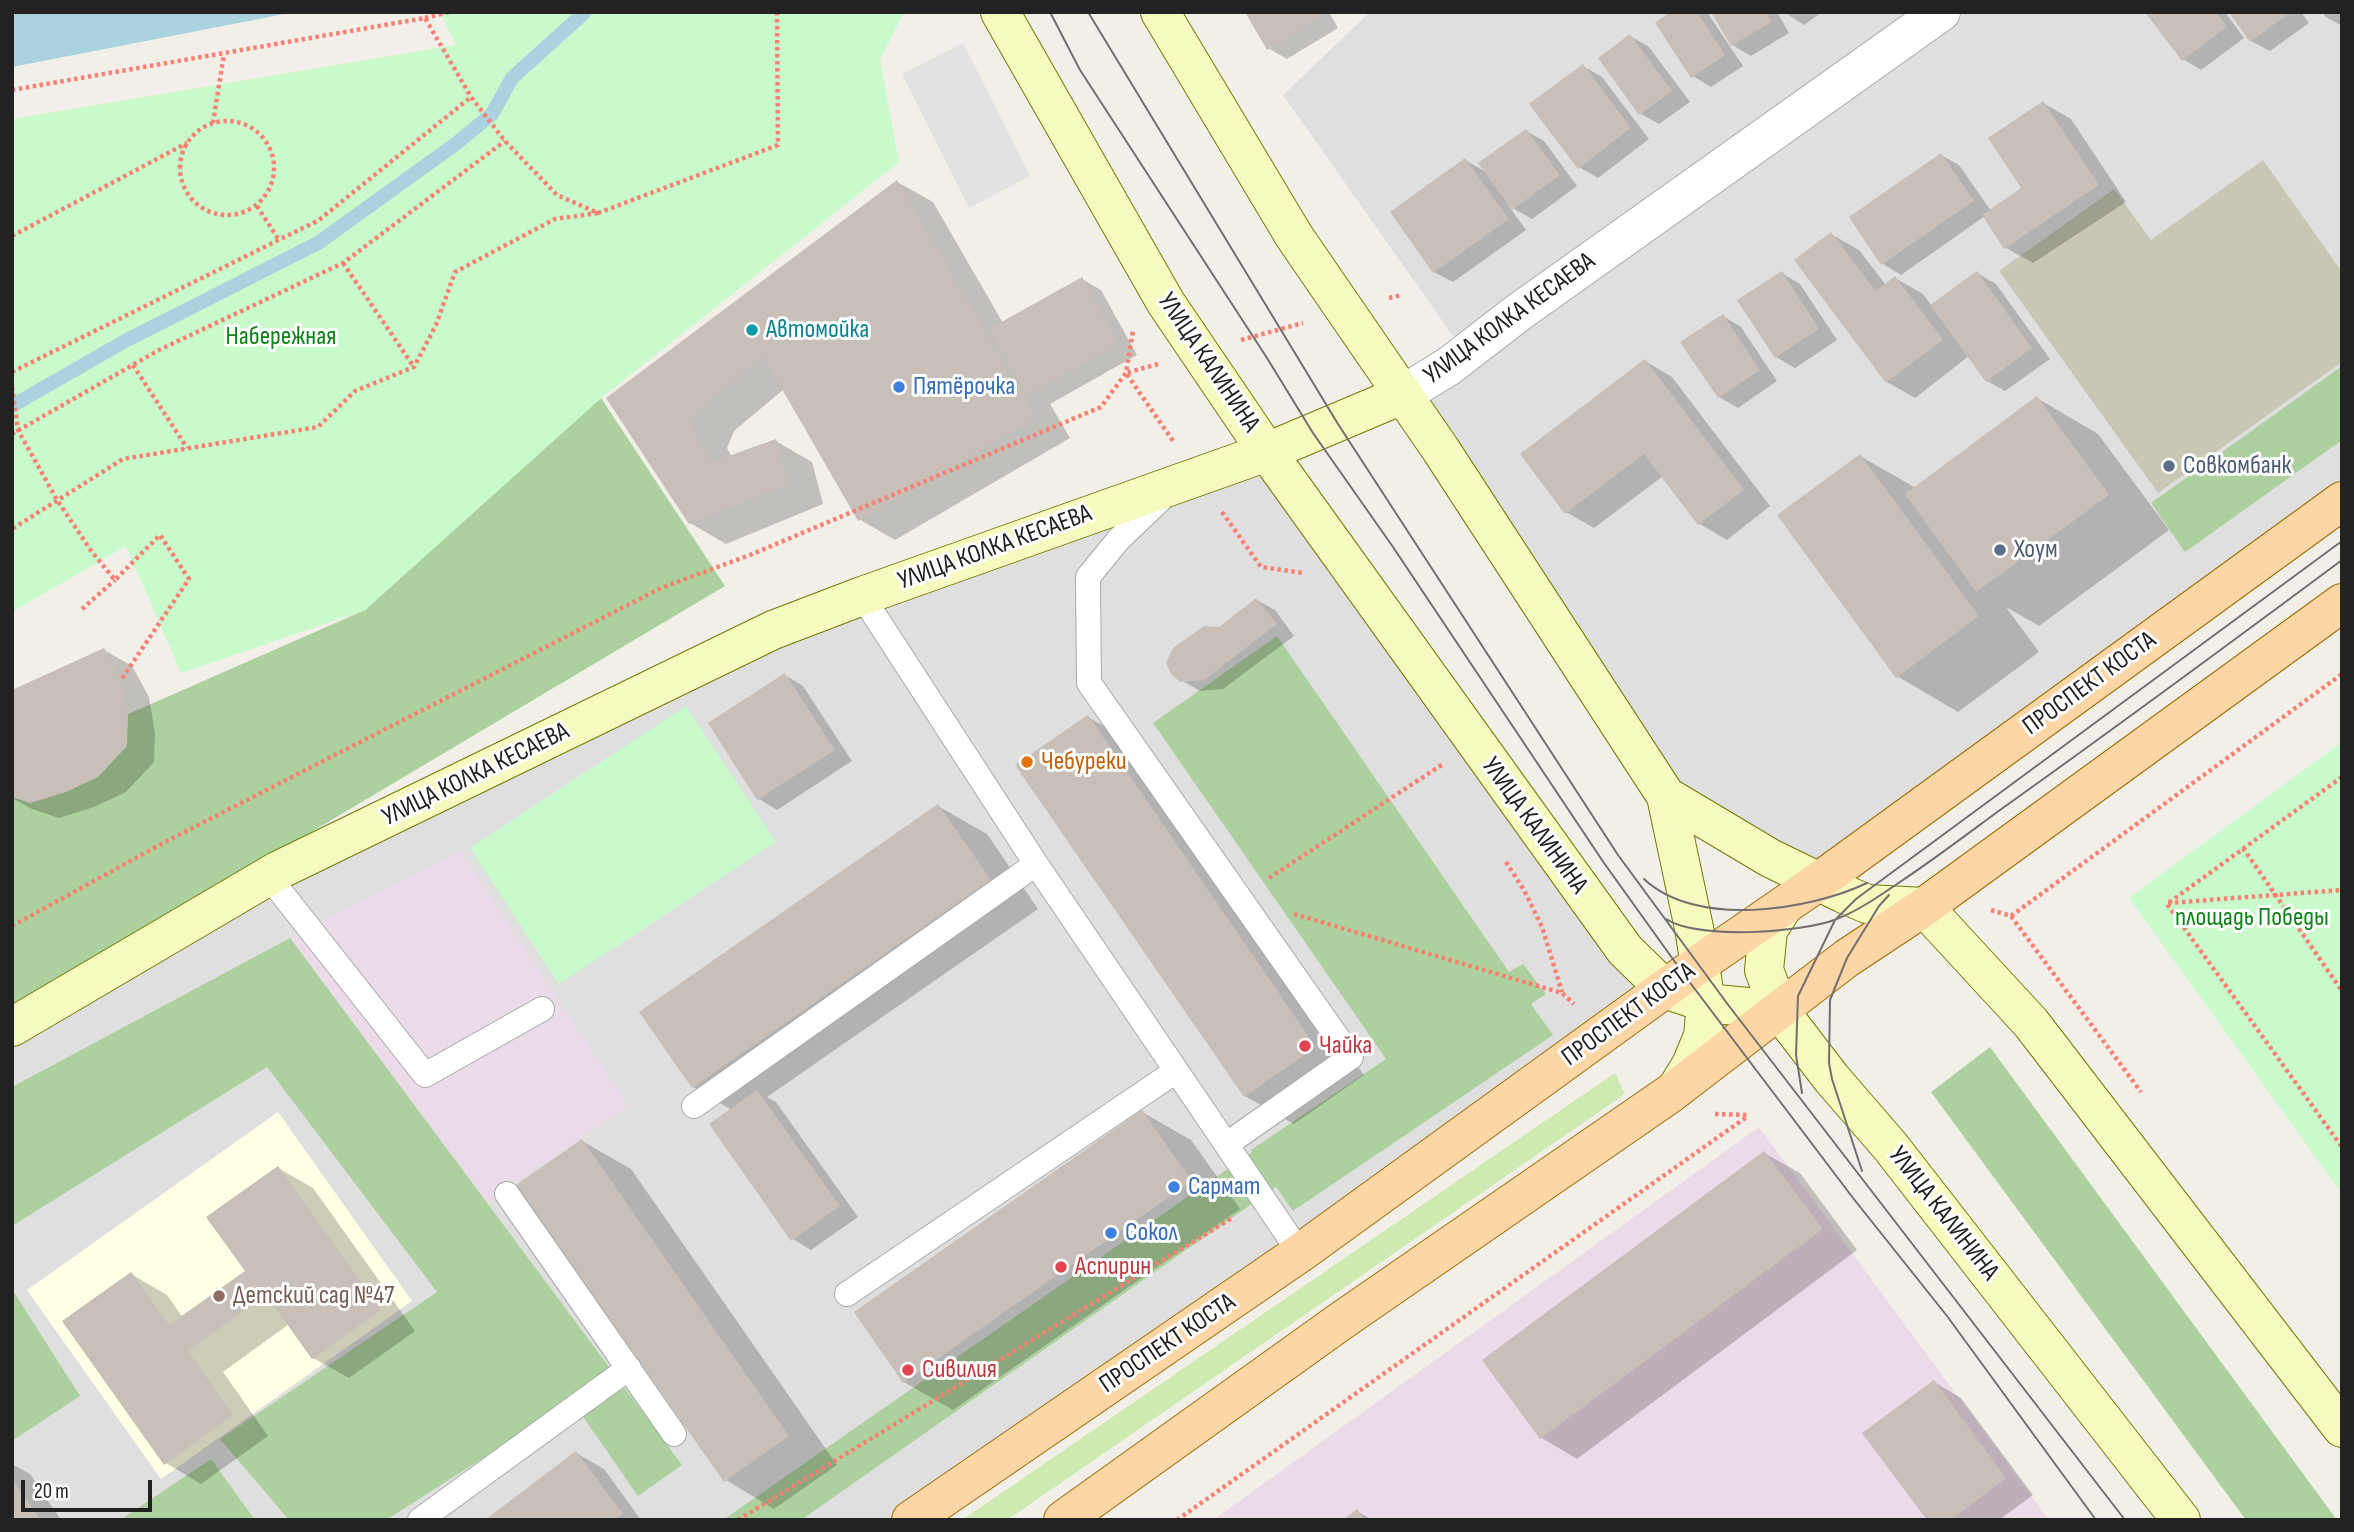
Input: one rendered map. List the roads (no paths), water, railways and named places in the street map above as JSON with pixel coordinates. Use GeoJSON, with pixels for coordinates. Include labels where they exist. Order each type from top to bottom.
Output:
{"type":"FeatureCollection","features":[{"type":"Feature","properties":{"kind":"main road","name":"УЛИЦА КАЛИНИНА"},"geometry":{"type":"LineString","coordinates":[[1000,12],[1148,273],[1199,352],[1267,452],[1625,950],[1665,989],[1706,1003],[1779,1010],[1832,1079],[1899,1157],[2181,1520]]}},
{"type":"Feature","properties":{"kind":"main road"},"geometry":{"type":"LineString","coordinates":[[1160,12],[1294,236],[1441,450],[1665,796],[1706,1003],[1703,1036],[1691,1065],[1674,1090]]}},
{"type":"Feature","properties":{"kind":"main road","name":"УЛИЦА КОЛКА КЕСАЕВА"},"geometry":{"type":"LineString","coordinates":[[12,1027],[269,877],[773,630],[1267,452],[1402,395]]}},
{"type":"Feature","properties":{"kind":"main road","name":"ПРОСПЕКТ КОСТА"},"geometry":{"type":"LineString","coordinates":[[911,1520],[1300,1252],[1699,964],[1818,882],[2342,501]]}},
{"type":"Feature","properties":{"kind":"main road"},"geometry":{"type":"LineString","coordinates":[[1063,1520],[1341,1321],[1674,1090],[1847,958],[1924,907],[2342,603]]}},
{"type":"Feature","properties":{"kind":"main road"},"geometry":{"type":"LineString","coordinates":[[1665,796],[1770,858],[1867,904],[1924,907],[2031,1023],[2342,1428]]}},
{"type":"Feature","properties":{"kind":"main road"},"geometry":{"type":"LineString","coordinates":[[1779,1010],[1764,970],[1768,930],[1783,907]]}},
{"type":"Feature","properties":{"kind":"street","name":"УЛИЦА КОЛКА КЕСАЕВА"},"geometry":{"type":"LineString","coordinates":[[1402,395],[1449,366],[1531,304],[1941,12]]}},
{"type":"Feature","properties":{"kind":"lane"},"geometry":{"type":"LineString","coordinates":[[1187,480],[1119,539],[1088,577],[1089,683],[1351,1057],[1227,1144]]}},
{"type":"Feature","properties":{"kind":"lane"},"geometry":{"type":"LineString","coordinates":[[862,596],[1036,864],[1300,1252]]}},
{"type":"Feature","properties":{"kind":"lane"},"geometry":{"type":"LineString","coordinates":[[694,1106],[1036,864]]}},
{"type":"Feature","properties":{"kind":"lane"},"geometry":{"type":"LineString","coordinates":[[269,877],[425,1075],[542,1009]]}},
{"type":"Feature","properties":{"kind":"lane"},"geometry":{"type":"LineString","coordinates":[[847,1294],[1176,1071]]}},
{"type":"Feature","properties":{"kind":"lane"},"geometry":{"type":"LineString","coordinates":[[507,1194],[674,1434]]}},
{"type":"Feature","properties":{"kind":"lane"},"geometry":{"type":"LineString","coordinates":[[420,1520],[629,1368]]}},
{"type":"Feature","properties":{"kind":"water"},"geometry":{"type":"Polygon","coordinates":[[[12,12],[295,12],[12,67],[12,12]]]}},
{"type":"Feature","properties":{"kind":"waterway"},"geometry":{"type":"LineString","coordinates":[[12,406],[125,341],[318,243],[457,143],[492,114],[512,78],[585,12]]}},
{"type":"Feature","properties":{"kind":"tram line"},"geometry":{"type":"LineString","coordinates":[[1050,12],[1080,70],[1313,433],[1393,547],[1604,863],[1685,976],[1853,1198],[1947,1316],[2096,1520]]}},
{"type":"Feature","properties":{"kind":"tram line"},"geometry":{"type":"LineString","coordinates":[[1088,12],[1338,424],[1618,855],[1729,1006],[2125,1520]]}},
{"type":"Feature","properties":{"kind":"tram line"},"geometry":{"type":"LineString","coordinates":[[1802,1093],[1796,1055],[1798,996],[1835,920],[1856,899],[2342,541]]}},
{"type":"Feature","properties":{"kind":"tram line"},"geometry":{"type":"LineString","coordinates":[[1666,919],[1681,926],[1702,930],[1750,932],[1821,924],[1853,912],[1936,857],[2342,560]]}},
{"type":"Feature","properties":{"kind":"tram line"},"geometry":{"type":"LineString","coordinates":[[1644,879],[1666,894],[1692,904],[1753,910],[1815,901],[1867,883]]}},
{"type":"Feature","properties":{"kind":"tram line"},"geometry":{"type":"LineString","coordinates":[[1862,1171],[1829,1063],[1830,1000],[1847,958],[1879,906],[1889,895]]}},
{"type":"Feature","properties":{"kind":"place","name":"Автомойка"},"geometry":{"type":"Point","coordinates":[752,330]}},
{"type":"Feature","properties":{"kind":"place","name":"Пятёрочка"},"geometry":{"type":"Point","coordinates":[899,387]}},
{"type":"Feature","properties":{"kind":"place","name":"Совкомбанк"},"geometry":{"type":"Point","coordinates":[2169,466]}},
{"type":"Feature","properties":{"kind":"place","name":"Хоум"},"geometry":{"type":"Point","coordinates":[2000,550]}},
{"type":"Feature","properties":{"kind":"place","name":"Чебуреки"},"geometry":{"type":"Point","coordinates":[1027,762]}},
{"type":"Feature","properties":{"kind":"place","name":"Чайка"},"geometry":{"type":"Point","coordinates":[1305,1046]}},
{"type":"Feature","properties":{"kind":"place","name":"Сармат"},"geometry":{"type":"Point","coordinates":[1174,1187]}},
{"type":"Feature","properties":{"kind":"place","name":"Сокол"},"geometry":{"type":"Point","coordinates":[1111,1233]}},
{"type":"Feature","properties":{"kind":"place","name":"Аспирин"},"geometry":{"type":"Point","coordinates":[1061,1267]}},
{"type":"Feature","properties":{"kind":"place","name":"Детский сад №47"},"geometry":{"type":"Point","coordinates":[219,1296]}},
{"type":"Feature","properties":{"kind":"place","name":"Сивилия"},"geometry":{"type":"Point","coordinates":[908,1370]}},
{"type":"Feature","properties":{"kind":"park label","name":"Набережная"},"geometry":{"type":"Point","coordinates":[281,337]}},
{"type":"Feature","properties":{"kind":"park label","name":"площадь Победы"},"geometry":{"type":"Point","coordinates":[2252,918]}}]}
